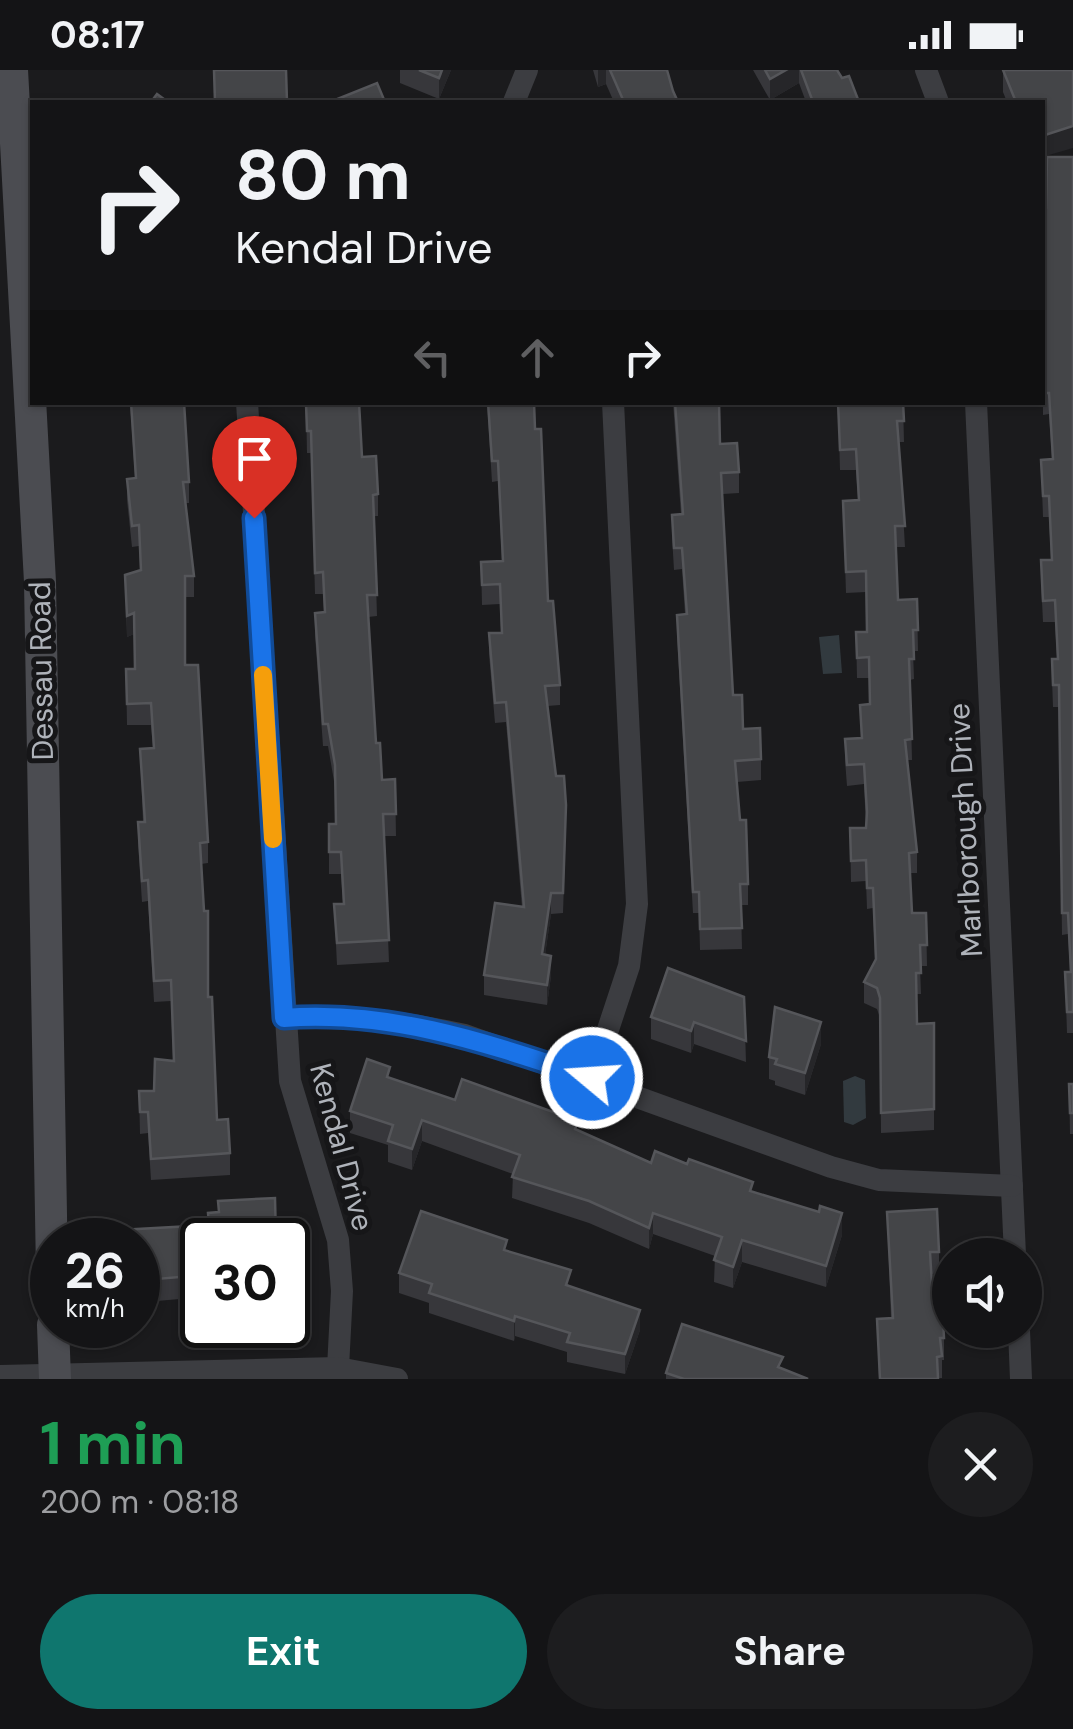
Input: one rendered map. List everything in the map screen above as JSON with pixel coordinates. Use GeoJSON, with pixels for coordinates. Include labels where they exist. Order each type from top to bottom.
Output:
{"type":"FeatureCollection","features":[{"type":"Feature","properties":{"kind":"main road","name":"Dessau Road"},"geometry":{"type":"LineString","coordinates":[[12,70],[15,405],[40,582],[51,1218]]}},
{"type":"Feature","properties":{"kind":"main road"},"geometry":{"type":"LineString","coordinates":[[54,1348],[54,1376]]}},
{"type":"Feature","properties":{"kind":"street"},"geometry":{"type":"LineString","coordinates":[[515,100],[527,70]]}},
{"type":"Feature","properties":{"kind":"street"},"geometry":{"type":"LineString","coordinates":[[926,70],[937,100]]}},
{"type":"Feature","properties":{"kind":"street","name":"Kendal Drive"},"geometry":{"type":"LineString","coordinates":[[247,405],[284,1018],[290,1080],[338,1240],[342,1291],[338,1368]]}},
{"type":"Feature","properties":{"kind":"street"},"geometry":{"type":"LineString","coordinates":[[592,1078],[629,966],[636,904],[613,405]]}},
{"type":"Feature","properties":{"kind":"street","name":"Marlborough Drive"},"geometry":{"type":"LineString","coordinates":[[976,405],[1014,1238]]}},
{"type":"Feature","properties":{"kind":"street"},"geometry":{"type":"LineString","coordinates":[[284,1018],[330,1014],[394,1020],[465,1035],[831,1167],[879,1180],[1012,1186]]}},
{"type":"Feature","properties":{"kind":"street"},"geometry":{"type":"LineString","coordinates":[[1019,1348],[1021,1379]]}},
{"type":"Feature","properties":{"kind":"street"},"geometry":{"type":"LineString","coordinates":[[0,1376],[338,1368],[398,1379]]}},
{"type":"Feature","properties":{"kind":"shaded area"},"geometry":{"type":"Polygon","coordinates":[[[839,635],[842,673],[823,674],[819,637],[839,635]]]}},
{"type":"Feature","properties":{"kind":"shaded area"},"geometry":{"type":"Polygon","coordinates":[[[855,1076],[865,1080],[866,1118],[853,1125],[844,1122],[843,1081],[855,1076]]]}},
{"type":"Feature","properties":{"kind":"building"},"geometry":{"type":"Polygon","coordinates":[[[214,70],[286,70],[287,100],[215,100],[214,70]]]}},
{"type":"Feature","properties":{"kind":"building"},"geometry":{"type":"Polygon","coordinates":[[[419,70],[442,70],[439,78],[419,70]]]}},
{"type":"Feature","properties":{"kind":"building"},"geometry":{"type":"Polygon","coordinates":[[[610,70],[667,70],[677,100],[623,100],[610,70]]]}},
{"type":"Feature","properties":{"kind":"building"},"geometry":{"type":"Polygon","coordinates":[[[765,70],[786,70],[770,79],[765,70]]]}},
{"type":"Feature","properties":{"kind":"building"},"geometry":{"type":"Polygon","coordinates":[[[801,70],[837,70],[842,78],[849,76],[858,100],[812,100],[801,70]]]}},
{"type":"Feature","properties":{"kind":"building"},"geometry":{"type":"Polygon","coordinates":[[[1003,70],[1073,70],[1073,126],[1045,135],[1045,100],[1015,100],[1003,70]]]}},
{"type":"Feature","properties":{"kind":"building"},"geometry":{"type":"Polygon","coordinates":[[[377,83],[384,100],[335,100],[377,83]]]}},
{"type":"Feature","properties":{"kind":"building"},"geometry":{"type":"Polygon","coordinates":[[[1047,157],[1073,157],[1073,1012],[1067,1012],[1065,972],[1071,972],[1068,913],[1062,913],[1059,685],[1053,685],[1052,659],[1058,659],[1055,600],[1043,601],[1041,560],[1052,560],[1049,496],[1043,496],[1041,460],[1053,459],[1049,393],[1045,393],[1047,157]]]}},
{"type":"Feature","properties":{"kind":"building"},"geometry":{"type":"Polygon","coordinates":[[[131,405],[184,405],[189,482],[183,482],[194,576],[185,576],[185,665],[198,665],[208,842],[200,843],[204,911],[208,911],[208,997],[212,997],[217,1120],[228,1119],[230,1153],[151,1159],[148,1112],[140,1112],[139,1091],[154,1091],[155,1059],[174,1061],[171,980],[154,981],[148,880],[142,881],[138,822],[145,822],[140,749],[154,748],[151,703],[127,704],[126,669],[135,669],[134,613],[127,616],[125,575],[141,570],[139,525],[132,526],[127,479],[136,478],[131,405]]]}},
{"type":"Feature","properties":{"kind":"building"},"geometry":{"type":"Polygon","coordinates":[[[306,405],[359,405],[362,457],[376,456],[378,494],[373,495],[377,595],[367,595],[376,743],[380,743],[382,780],[395,779],[396,814],[383,814],[389,940],[337,943],[334,904],[344,904],[341,852],[329,852],[329,824],[336,824],[335,765],[328,724],[323,724],[315,613],[325,612],[323,572],[315,573],[311,431],[307,431],[306,405]]]}},
{"type":"Feature","properties":{"kind":"building"},"geometry":{"type":"Polygon","coordinates":[[[488,405],[534,405],[535,429],[541,429],[548,601],[553,601],[560,685],[545,686],[556,776],[564,776],[566,805],[563,893],[551,893],[542,954],[551,956],[547,985],[484,975],[495,903],[524,907],[506,702],[495,703],[489,633],[502,633],[500,584],[482,585],[481,562],[503,561],[498,461],[492,461],[488,405]]]}},
{"type":"Feature","properties":{"kind":"building"},"geometry":{"type":"Polygon","coordinates":[[[675,405],[719,405],[720,444],[737,443],[739,472],[721,473],[733,695],[742,695],[743,729],[760,728],[761,759],[735,761],[740,820],[746,820],[748,884],[740,884],[742,928],[700,929],[699,892],[693,892],[677,615],[687,614],[682,548],[674,548],[672,515],[683,514],[675,405]]]}},
{"type":"Feature","properties":{"kind":"building"},"geometry":{"type":"Polygon","coordinates":[[[838,405],[903,405],[904,421],[897,421],[905,526],[895,526],[898,600],[917,599],[918,630],[913,630],[914,659],[909,659],[912,739],[905,740],[917,852],[909,853],[912,913],[926,913],[927,945],[920,945],[921,973],[916,973],[917,1024],[934,1023],[934,1109],[881,1113],[880,998],[877,988],[864,982],[876,959],[873,888],[867,888],[866,860],[851,861],[850,828],[866,828],[864,764],[847,765],[845,739],[862,738],[860,705],[870,704],[869,657],[857,658],[856,632],[867,632],[866,571],[846,572],[843,501],[859,500],[856,449],[840,450],[838,405]]]}},
{"type":"Feature","properties":{"kind":"building"},"geometry":{"type":"Polygon","coordinates":[[[668,968],[744,997],[746,1041],[694,1022],[691,1031],[651,1017],[668,968]]]}},
{"type":"Feature","properties":{"kind":"building"},"geometry":{"type":"Polygon","coordinates":[[[775,1007],[821,1022],[805,1073],[775,1064],[777,1059],[769,1057],[775,1007]]]}},
{"type":"Feature","properties":{"kind":"building"},"geometry":{"type":"Polygon","coordinates":[[[367,1059],[390,1067],[387,1077],[455,1100],[462,1079],[578,1121],[575,1129],[651,1163],[655,1151],[687,1164],[689,1159],[753,1182],[750,1191],[819,1212],[820,1206],[842,1213],[826,1266],[742,1240],[733,1267],[714,1260],[722,1237],[653,1213],[649,1228],[589,1201],[512,1177],[520,1155],[422,1120],[412,1149],[388,1141],[393,1125],[350,1111],[367,1059]]]}},
{"type":"Feature","properties":{"kind":"building"},"geometry":{"type":"Polygon","coordinates":[[[1069,1084],[1073,1084],[1073,1113],[1070,1113],[1069,1084]]]}},
{"type":"Feature","properties":{"kind":"building"},"geometry":{"type":"Polygon","coordinates":[[[275,1198],[275,1218],[208,1218],[208,1213],[219,1212],[218,1201],[275,1198]]]}},
{"type":"Feature","properties":{"kind":"building"},"geometry":{"type":"Polygon","coordinates":[[[937,1209],[938,1238],[932,1238],[930,1252],[932,1348],[941,1348],[942,1356],[937,1357],[938,1379],[880,1379],[877,1319],[893,1318],[887,1212],[937,1209]]]}},
{"type":"Feature","properties":{"kind":"building"},"geometry":{"type":"Polygon","coordinates":[[[421,1211],[507,1240],[504,1250],[571,1270],[566,1285],[640,1310],[625,1354],[567,1342],[570,1333],[515,1316],[514,1321],[429,1293],[432,1284],[399,1273],[421,1211]]]}},
{"type":"Feature","properties":{"kind":"building"},"geometry":{"type":"Polygon","coordinates":[[[180,1227],[180,1277],[160,1279],[160,1228],[180,1227]]]}},
{"type":"Feature","properties":{"kind":"building"},"geometry":{"type":"Polygon","coordinates":[[[682,1324],[783,1357],[778,1367],[808,1379],[684,1379],[666,1373],[682,1324]]]}},
{"type":"Feature","properties":{"kind":"slow traffic"},"geometry":{"type":"LineString","coordinates":[[263,675],[273,839]]}},
{"type":"Feature","properties":{"kind":"route"},"geometry":{"type":"LineString","coordinates":[[254,518],[284,1018],[330,1014],[394,1020],[465,1035],[592,1078]]}}]}
